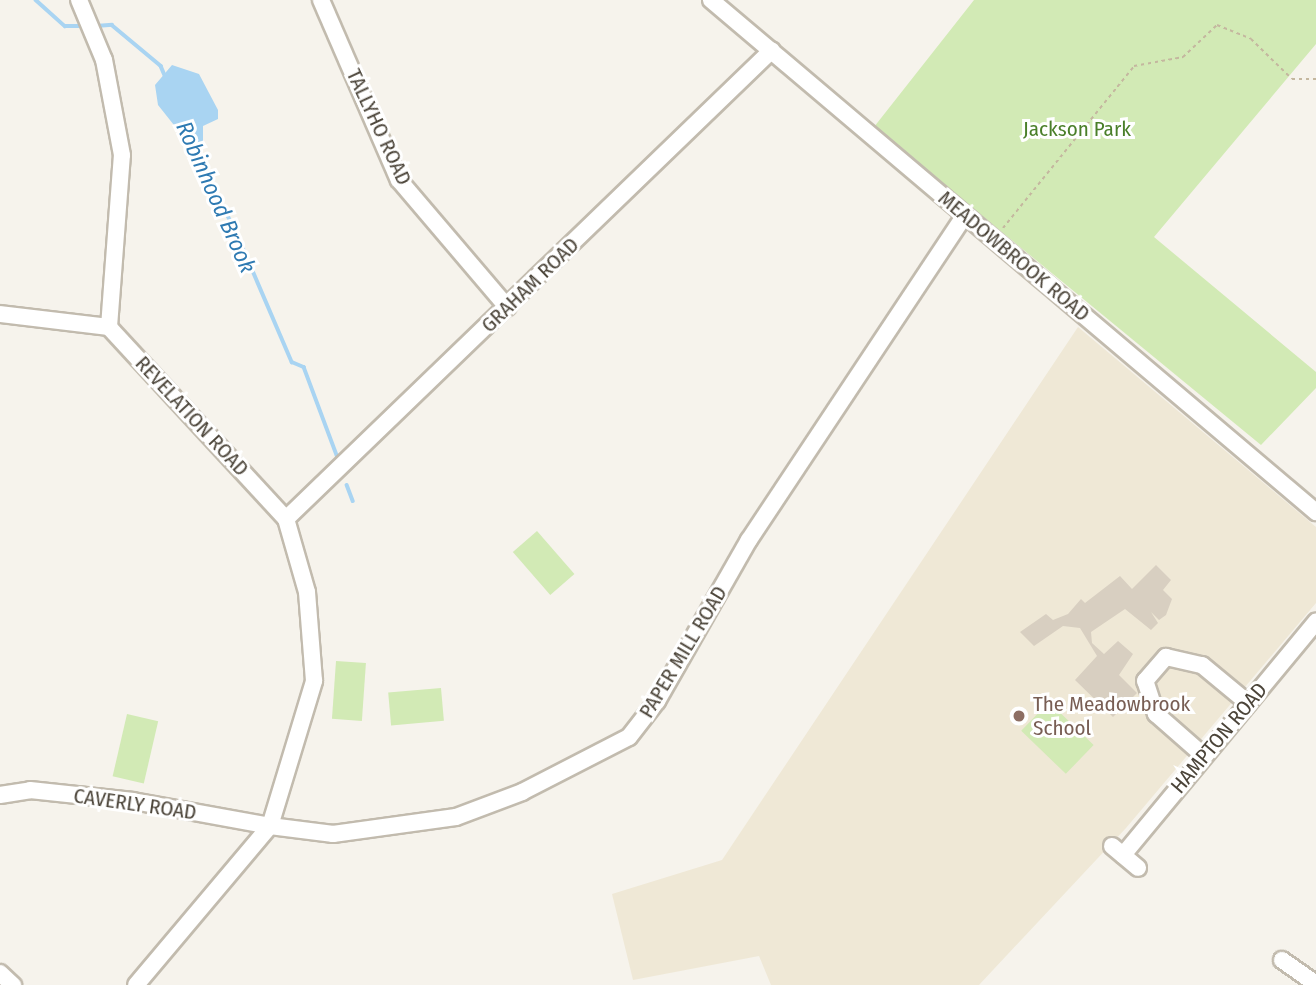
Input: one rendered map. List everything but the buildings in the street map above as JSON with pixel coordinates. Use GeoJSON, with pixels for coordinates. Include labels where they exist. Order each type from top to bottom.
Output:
{"type":"FeatureCollection","features":[{"type":"Feature","properties":{"kind":"street","name":"TALLYHO ROAD"},"geometry":{"type":"LineString","coordinates":[[321,0],[399,180],[507,307]]}},
{"type":"Feature","properties":{"kind":"street","name":"MEADOWBROOK ROAD"},"geometry":{"type":"LineString","coordinates":[[712,0],[1316,512]]}},
{"type":"Feature","properties":{"kind":"street"},"geometry":{"type":"LineString","coordinates":[[0,314],[109,327],[122,155],[97,42],[81,4]]}},
{"type":"Feature","properties":{"kind":"street","name":"GRAHAM ROAD"},"geometry":{"type":"LineString","coordinates":[[286,519],[772,50]]}},
{"type":"Feature","properties":{"kind":"street","name":"PAPER MILL ROAD"},"geometry":{"type":"LineString","coordinates":[[270,826],[333,834],[456,817],[522,792],[629,737],[657,701],[750,540],[965,215]]}},
{"type":"Feature","properties":{"kind":"street","name":"REVELATION ROAD"},"geometry":{"type":"LineString","coordinates":[[109,327],[286,519],[307,592],[314,681],[270,826]]}},
{"type":"Feature","properties":{"kind":"street","name":"HAMPTON ROAD"},"geometry":{"type":"LineString","coordinates":[[1138,868],[1117,850],[1205,756],[1316,622]]}},
{"type":"Feature","properties":{"kind":"street"},"geometry":{"type":"LineString","coordinates":[[1205,756],[1156,714],[1145,681],[1166,657],[1202,665],[1248,703]]}},
{"type":"Feature","properties":{"kind":"street","name":"CAVERLY ROAD"},"geometry":{"type":"LineString","coordinates":[[0,795],[30,790],[133,801],[270,826]]}},
{"type":"Feature","properties":{"kind":"street"},"geometry":{"type":"LineString","coordinates":[[136,985],[270,826]]}},
{"type":"Feature","properties":{"kind":"street"},"geometry":{"type":"LineString","coordinates":[[1282,960],[1316,984]]}},
{"type":"Feature","properties":{"kind":"street"},"geometry":{"type":"LineString","coordinates":[[0,973],[13,985]]}},
{"type":"Feature","properties":{"kind":"path"},"geometry":{"type":"LineString","coordinates":[[994,240],[1134,66],[1183,57],[1217,25],[1251,39],[1292,79],[1316,79]]}},
{"type":"Feature","properties":{"kind":"shaded area","name":"The Meadowbrook School"},"geometry":{"type":"Polygon","coordinates":[[[1078,327],[1316,527],[1316,603],[1126,828],[979,985],[771,985],[759,956],[633,980],[612,894],[722,860],[1078,327]]]}},
{"type":"Feature","properties":{"kind":"green space","name":"Jackson Park"},"geometry":{"type":"Polygon","coordinates":[[[974,0],[1316,0],[1316,44],[1154,237],[1316,372],[1316,388],[1261,445],[874,127],[974,0]]]}},
{"type":"Feature","properties":{"kind":"green space"},"geometry":{"type":"Polygon","coordinates":[[[537,531],[574,574],[550,595],[513,552],[537,531]]]}},
{"type":"Feature","properties":{"kind":"green space"},"geometry":{"type":"Polygon","coordinates":[[[336,661],[366,663],[362,721],[332,719],[336,661]]]}},
{"type":"Feature","properties":{"kind":"green space"},"geometry":{"type":"Polygon","coordinates":[[[441,688],[444,721],[391,725],[388,693],[441,688]]]}},
{"type":"Feature","properties":{"kind":"green space"},"geometry":{"type":"Polygon","coordinates":[[[1049,702],[1094,745],[1066,774],[1021,731],[1049,702]]]}},
{"type":"Feature","properties":{"kind":"green space"},"geometry":{"type":"Polygon","coordinates":[[[127,714],[158,721],[144,784],[113,776],[127,714]]]}},
{"type":"Feature","properties":{"kind":"water"},"geometry":{"type":"Polygon","coordinates":[[[172,65],[199,74],[218,110],[218,119],[203,126],[203,147],[189,144],[158,105],[155,85],[172,65]]]}},
{"type":"Feature","properties":{"kind":"waterway","name":"Robinhood Brook"},"geometry":{"type":"LineString","coordinates":[[36,0],[65,26],[84,26]]}},
{"type":"Feature","properties":{"kind":"waterway","name":"Robinhood Brook"},"geometry":{"type":"LineString","coordinates":[[96,26],[112,25],[161,66],[166,78]]}},
{"type":"Feature","properties":{"kind":"waterway","name":"Robinhood Brook"},"geometry":{"type":"LineString","coordinates":[[188,142],[235,229],[292,362],[304,367],[338,458]]}},
{"type":"Feature","properties":{"kind":"waterway","name":"Robinhood Brook"},"geometry":{"type":"LineString","coordinates":[[347,485],[353,501]]}},
{"type":"Feature","properties":{"kind":"place","name":"The Meadowbrook School"},"geometry":{"type":"Point","coordinates":[1019,716]}}]}
